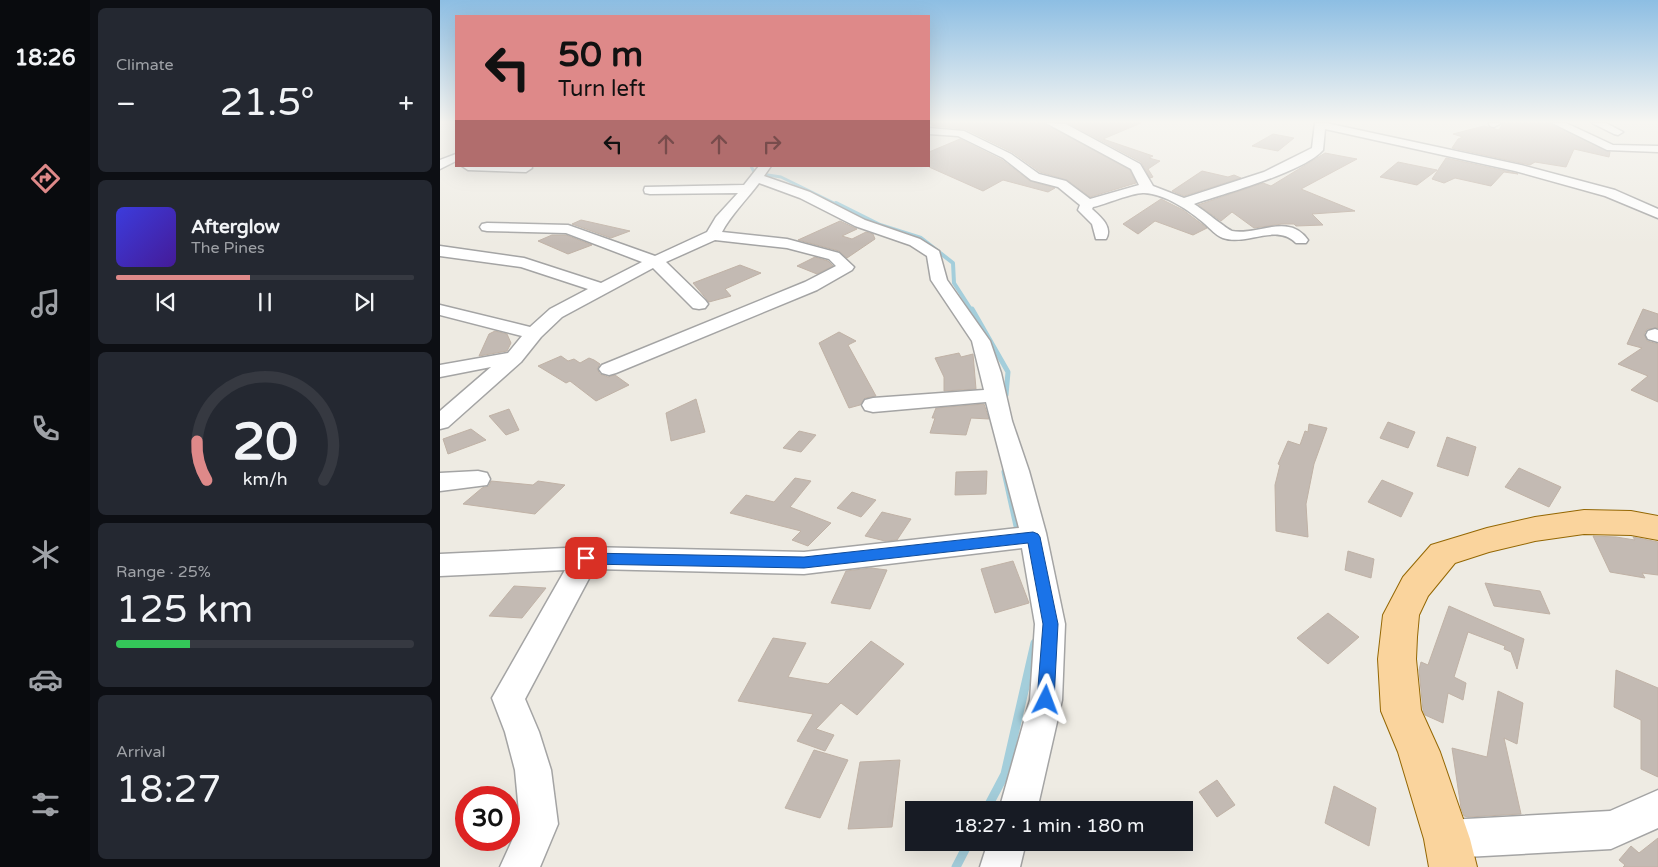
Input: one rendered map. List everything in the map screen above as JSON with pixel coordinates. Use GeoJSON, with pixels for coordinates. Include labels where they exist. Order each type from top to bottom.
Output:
{"type":"FeatureCollection","features":[{"type":"Feature","properties":{"kind":"main road"},"geometry":{"type":"LineString","coordinates":[[1450,853],[1419,752],[1401,711],[1397,659],[1398,637],[1401,615],[1414,588],[1443,554],[1487,540],[1534,529],[1584,522],[1631,523],[1658,528]]}},
{"type":"Feature","properties":{"kind":"street"},"geometry":{"type":"LineString","coordinates":[[1017,163],[1035,177],[1062,184],[1068,191],[1087,204],[1112,199],[1138,189],[1148,189],[1182,203],[1210,221],[1225,234],[1236,236],[1288,230],[1298,234],[1301,240]]}},
{"type":"Feature","properties":{"kind":"street"},"geometry":{"type":"LineString","coordinates":[[1130,163],[1136,167],[1148,189]]}},
{"type":"Feature","properties":{"kind":"street"},"geometry":{"type":"LineString","coordinates":[[1182,203],[1260,178],[1293,163]]}},
{"type":"Feature","properties":{"kind":"street"},"geometry":{"type":"LineString","coordinates":[[1497,163],[1610,193],[1658,214]]}},
{"type":"Feature","properties":{"kind":"street"},"geometry":{"type":"LineString","coordinates":[[440,166],[455,166]]}},
{"type":"Feature","properties":{"kind":"street"},"geometry":{"type":"LineString","coordinates":[[497,167],[526,168]]}},
{"type":"Feature","properties":{"kind":"street"},"geometry":{"type":"LineString","coordinates":[[440,422],[514,358],[534,333],[556,313],[600,288],[713,234],[721,220],[757,178]]}},
{"type":"Feature","properties":{"kind":"street"},"geometry":{"type":"LineString","coordinates":[[650,190],[757,178],[805,195],[860,223],[915,242],[934,254],[939,280],[981,341],[1033,537],[1050,624],[1046,700],[1021,801]]}},
{"type":"Feature","properties":{"kind":"street"},"geometry":{"type":"LineString","coordinates":[[1087,204],[1085,210],[1100,224],[1102,228],[1101,236]]}},
{"type":"Feature","properties":{"kind":"street"},"geometry":{"type":"LineString","coordinates":[[487,227],[568,228],[655,261],[699,304]]}},
{"type":"Feature","properties":{"kind":"street"},"geometry":{"type":"LineString","coordinates":[[609,369],[811,286],[846,267],[834,256],[787,244],[713,234]]}},
{"type":"Feature","properties":{"kind":"street"},"geometry":{"type":"LineString","coordinates":[[440,251],[524,263],[600,288]]}},
{"type":"Feature","properties":{"kind":"street"},"geometry":{"type":"LineString","coordinates":[[440,310],[534,333]]}},
{"type":"Feature","properties":{"kind":"street"},"geometry":{"type":"LineString","coordinates":[[440,371],[454,367],[514,358]]}},
{"type":"Feature","properties":{"kind":"street"},"geometry":{"type":"LineString","coordinates":[[873,405],[995,395]]}},
{"type":"Feature","properties":{"kind":"street"},"geometry":{"type":"LineString","coordinates":[[440,482],[478,479]]}},
{"type":"Feature","properties":{"kind":"street"},"geometry":{"type":"LineString","coordinates":[[440,565],[586,558],[804,563],[1033,537]]}},
{"type":"Feature","properties":{"kind":"street"},"geometry":{"type":"LineString","coordinates":[[520,867],[539,824],[533,770],[522,732],[508,698],[586,558]]}},
{"type":"Feature","properties":{"kind":"street"},"geometry":{"type":"LineString","coordinates":[[1450,853],[1611,830],[1658,809]]}},
{"type":"Feature","properties":{"kind":"street"},"geometry":{"type":"LineString","coordinates":[[1000,867],[1004,851]]}},
{"type":"Feature","properties":{"kind":"building"},"geometry":{"type":"Polygon","coordinates":[[[930,163],[1007,163],[1030,181],[1055,188],[1048,192],[1003,180],[983,191],[929,167],[930,163]]]}},
{"type":"Feature","properties":{"kind":"building"},"geometry":{"type":"Polygon","coordinates":[[[1028,163],[1118,163],[1130,170],[1136,183],[1090,197],[1067,180],[1040,172],[1028,163]]]}},
{"type":"Feature","properties":{"kind":"building"},"geometry":{"type":"Polygon","coordinates":[[[1142,163],[1156,163],[1148,169],[1153,177],[1150,178],[1142,163]]]}},
{"type":"Feature","properties":{"kind":"building"},"geometry":{"type":"Polygon","coordinates":[[[1308,163],[1349,163],[1301,189],[1355,211],[1312,214],[1323,225],[1296,226],[1294,224],[1282,224],[1254,228],[1232,212],[1221,221],[1198,205],[1263,183],[1271,186],[1308,163]]]}},
{"type":"Feature","properties":{"kind":"building"},"geometry":{"type":"Polygon","coordinates":[[[1396,163],[1437,170],[1417,185],[1380,177],[1396,163]]]}},
{"type":"Feature","properties":{"kind":"building"},"geometry":{"type":"Polygon","coordinates":[[[1442,163],[1471,163],[1518,174],[1504,172],[1491,186],[1455,178],[1444,183],[1432,179],[1442,163]]]}},
{"type":"Feature","properties":{"kind":"building"},"geometry":{"type":"Polygon","coordinates":[[[1544,163],[1568,163],[1566,167],[1544,163]]]}},
{"type":"Feature","properties":{"kind":"building"},"geometry":{"type":"Polygon","coordinates":[[[1202,171],[1228,177],[1234,175],[1241,178],[1184,196],[1172,191],[1202,171]]]}},
{"type":"Feature","properties":{"kind":"building"},"geometry":{"type":"Polygon","coordinates":[[[1161,199],[1183,210],[1207,228],[1193,235],[1155,221],[1138,234],[1123,224],[1161,199]]]}},
{"type":"Feature","properties":{"kind":"building"},"geometry":{"type":"Polygon","coordinates":[[[581,220],[630,231],[611,238],[572,224],[581,220]]]}},
{"type":"Feature","properties":{"kind":"building"},"geometry":{"type":"Polygon","coordinates":[[[840,221],[857,229],[842,236],[852,239],[866,232],[873,234],[875,239],[847,258],[839,251],[798,240],[840,221]]]}},
{"type":"Feature","properties":{"kind":"building"},"geometry":{"type":"Polygon","coordinates":[[[552,235],[566,235],[592,245],[568,254],[538,241],[552,235]]]}},
{"type":"Feature","properties":{"kind":"building"},"geometry":{"type":"Polygon","coordinates":[[[815,257],[828,261],[833,266],[817,274],[797,266],[815,257]]]}},
{"type":"Feature","properties":{"kind":"building"},"geometry":{"type":"Polygon","coordinates":[[[740,265],[761,273],[725,289],[731,296],[709,302],[693,283],[740,265]]]}},
{"type":"Feature","properties":{"kind":"building"},"geometry":{"type":"Polygon","coordinates":[[[1643,309],[1658,314],[1658,328],[1647,329],[1644,334],[1647,341],[1658,344],[1658,402],[1631,390],[1648,376],[1618,364],[1642,348],[1627,344],[1643,309]]]}},
{"type":"Feature","properties":{"kind":"building"},"geometry":{"type":"Polygon","coordinates":[[[495,331],[507,334],[511,343],[507,351],[479,356],[489,334],[495,331]]]}},
{"type":"Feature","properties":{"kind":"building"},"geometry":{"type":"Polygon","coordinates":[[[839,332],[856,341],[848,345],[876,396],[865,398],[860,405],[849,408],[819,343],[839,332]]]}},
{"type":"Feature","properties":{"kind":"building"},"geometry":{"type":"Polygon","coordinates":[[[959,353],[961,357],[973,354],[976,389],[944,391],[944,377],[935,358],[959,353]]]}},
{"type":"Feature","properties":{"kind":"building"},"geometry":{"type":"Polygon","coordinates":[[[561,356],[568,361],[574,359],[580,363],[589,358],[594,360],[600,364],[597,369],[600,374],[608,377],[615,375],[629,385],[596,401],[570,381],[566,383],[538,366],[561,356]]]}},
{"type":"Feature","properties":{"kind":"building"},"geometry":{"type":"Polygon","coordinates":[[[696,399],[705,432],[671,441],[666,413],[696,399]]]}},
{"type":"Feature","properties":{"kind":"building"},"geometry":{"type":"Polygon","coordinates":[[[984,404],[989,419],[971,418],[966,435],[930,433],[935,418],[932,418],[936,408],[984,404]]]}},
{"type":"Feature","properties":{"kind":"building"},"geometry":{"type":"Polygon","coordinates":[[[509,409],[519,430],[506,435],[489,416],[509,409]]]}},
{"type":"Feature","properties":{"kind":"building"},"geometry":{"type":"Polygon","coordinates":[[[1388,422],[1415,432],[1408,448],[1380,438],[1388,422]]]}},
{"type":"Feature","properties":{"kind":"building"},"geometry":{"type":"Polygon","coordinates":[[[1309,424],[1327,428],[1314,464],[1306,504],[1308,537],[1276,531],[1275,485],[1280,465],[1278,464],[1288,441],[1300,445],[1305,431],[1308,432],[1309,424]]]}},
{"type":"Feature","properties":{"kind":"building"},"geometry":{"type":"Polygon","coordinates":[[[471,429],[486,440],[448,454],[443,439],[471,429]]]}},
{"type":"Feature","properties":{"kind":"building"},"geometry":{"type":"Polygon","coordinates":[[[799,431],[816,435],[801,452],[783,448],[799,431]]]}},
{"type":"Feature","properties":{"kind":"building"},"geometry":{"type":"Polygon","coordinates":[[[1447,437],[1476,447],[1468,476],[1437,466],[1447,437]]]}},
{"type":"Feature","properties":{"kind":"building"},"geometry":{"type":"Polygon","coordinates":[[[1519,468],[1561,487],[1549,507],[1505,487],[1519,468]]]}},
{"type":"Feature","properties":{"kind":"building"},"geometry":{"type":"Polygon","coordinates":[[[987,471],[986,494],[955,495],[956,472],[987,471]]]}},
{"type":"Feature","properties":{"kind":"building"},"geometry":{"type":"Polygon","coordinates":[[[795,478],[811,481],[790,507],[831,523],[808,546],[792,540],[801,531],[730,513],[746,495],[774,502],[795,478]]]}},
{"type":"Feature","properties":{"kind":"building"},"geometry":{"type":"Polygon","coordinates":[[[1382,480],[1413,493],[1401,517],[1368,502],[1382,480]]]}},
{"type":"Feature","properties":{"kind":"building"},"geometry":{"type":"Polygon","coordinates":[[[491,481],[533,485],[538,481],[565,485],[535,514],[463,504],[482,488],[489,486],[491,481]]]}},
{"type":"Feature","properties":{"kind":"building"},"geometry":{"type":"Polygon","coordinates":[[[852,492],[876,500],[861,517],[837,508],[852,492]]]}},
{"type":"Feature","properties":{"kind":"building"},"geometry":{"type":"Polygon","coordinates":[[[882,512],[911,519],[897,540],[885,541],[865,536],[882,512]]]}},
{"type":"Feature","properties":{"kind":"building"},"geometry":{"type":"Polygon","coordinates":[[[1593,536],[1635,540],[1633,537],[1658,542],[1658,575],[1642,573],[1645,578],[1610,572],[1593,536]]]}},
{"type":"Feature","properties":{"kind":"building"},"geometry":{"type":"Polygon","coordinates":[[[1348,551],[1374,559],[1371,578],[1345,570],[1348,551]]]}},
{"type":"Feature","properties":{"kind":"building"},"geometry":{"type":"Polygon","coordinates":[[[1013,561],[1029,603],[995,613],[981,569],[1013,561]]]}},
{"type":"Feature","properties":{"kind":"building"},"geometry":{"type":"Polygon","coordinates":[[[871,568],[887,570],[870,609],[831,603],[846,571],[871,568]]]}},
{"type":"Feature","properties":{"kind":"building"},"geometry":{"type":"Polygon","coordinates":[[[1485,583],[1540,591],[1550,614],[1494,606],[1485,583]]]}},
{"type":"Feature","properties":{"kind":"building"},"geometry":{"type":"Polygon","coordinates":[[[514,586],[546,588],[522,618],[489,616],[514,586]]]}},
{"type":"Feature","properties":{"kind":"building"},"geometry":{"type":"Polygon","coordinates":[[[1449,606],[1524,639],[1517,669],[1511,652],[1504,649],[1505,646],[1468,632],[1454,677],[1466,683],[1463,700],[1448,693],[1443,723],[1425,715],[1419,670],[1421,662],[1428,665],[1449,606]]]}},
{"type":"Feature","properties":{"kind":"building"},"geometry":{"type":"Polygon","coordinates":[[[1328,613],[1359,637],[1328,664],[1297,638],[1328,613]]]}},
{"type":"Feature","properties":{"kind":"building"},"geometry":{"type":"Polygon","coordinates":[[[773,638],[806,643],[788,677],[828,684],[871,641],[904,664],[857,715],[841,703],[816,729],[834,735],[825,751],[797,741],[813,714],[738,701],[773,638]]]}},
{"type":"Feature","properties":{"kind":"building"},"geometry":{"type":"Polygon","coordinates":[[[1616,670],[1658,688],[1658,777],[1641,769],[1641,720],[1614,707],[1616,670]]]}},
{"type":"Feature","properties":{"kind":"building"},"geometry":{"type":"Polygon","coordinates":[[[1498,691],[1523,703],[1517,744],[1504,738],[1521,814],[1464,816],[1461,808],[1452,748],[1487,757],[1498,691]]]}},
{"type":"Feature","properties":{"kind":"building"},"geometry":{"type":"Polygon","coordinates":[[[814,750],[848,760],[820,818],[785,808],[814,750]]]}},
{"type":"Feature","properties":{"kind":"building"},"geometry":{"type":"Polygon","coordinates":[[[900,760],[892,827],[848,829],[860,762],[900,760]]]}},
{"type":"Feature","properties":{"kind":"building"},"geometry":{"type":"Polygon","coordinates":[[[1217,780],[1235,805],[1217,817],[1199,792],[1217,780]]]}},
{"type":"Feature","properties":{"kind":"building"},"geometry":{"type":"Polygon","coordinates":[[[1334,786],[1376,808],[1369,846],[1325,823],[1334,786]]]}},
{"type":"Feature","properties":{"kind":"building"},"geometry":{"type":"Polygon","coordinates":[[[1658,838],[1658,867],[1623,867],[1625,865],[1619,860],[1631,846],[1639,853],[1658,838]]]}},
{"type":"Feature","properties":{"kind":"waterway"},"geometry":{"type":"LineString","coordinates":[[752,167],[754,172]]}},
{"type":"Feature","properties":{"kind":"waterway"},"geometry":{"type":"LineString","coordinates":[[768,175],[781,177],[838,205]]}},
{"type":"Feature","properties":{"kind":"waterway"},"geometry":{"type":"LineString","coordinates":[[836,203],[880,225],[921,238],[953,263],[954,283],[972,311]]}},
{"type":"Feature","properties":{"kind":"waterway"},"geometry":{"type":"LineString","coordinates":[[972,309],[1008,372],[1006,395]]}},
{"type":"Feature","properties":{"kind":"waterway"},"geometry":{"type":"LineString","coordinates":[[1005,472],[1017,526]]}},
{"type":"Feature","properties":{"kind":"waterway"},"geometry":{"type":"LineString","coordinates":[[991,801],[1005,774],[1035,643]]}},
{"type":"Feature","properties":{"kind":"waterway"},"geometry":{"type":"LineString","coordinates":[[956,867],[964,851]]}},
{"type":"Feature","properties":{"kind":"route"},"geometry":{"type":"LineString","coordinates":[[586,558],[804,563],[1033,537],[1050,624],[1046,700]]}}]}
